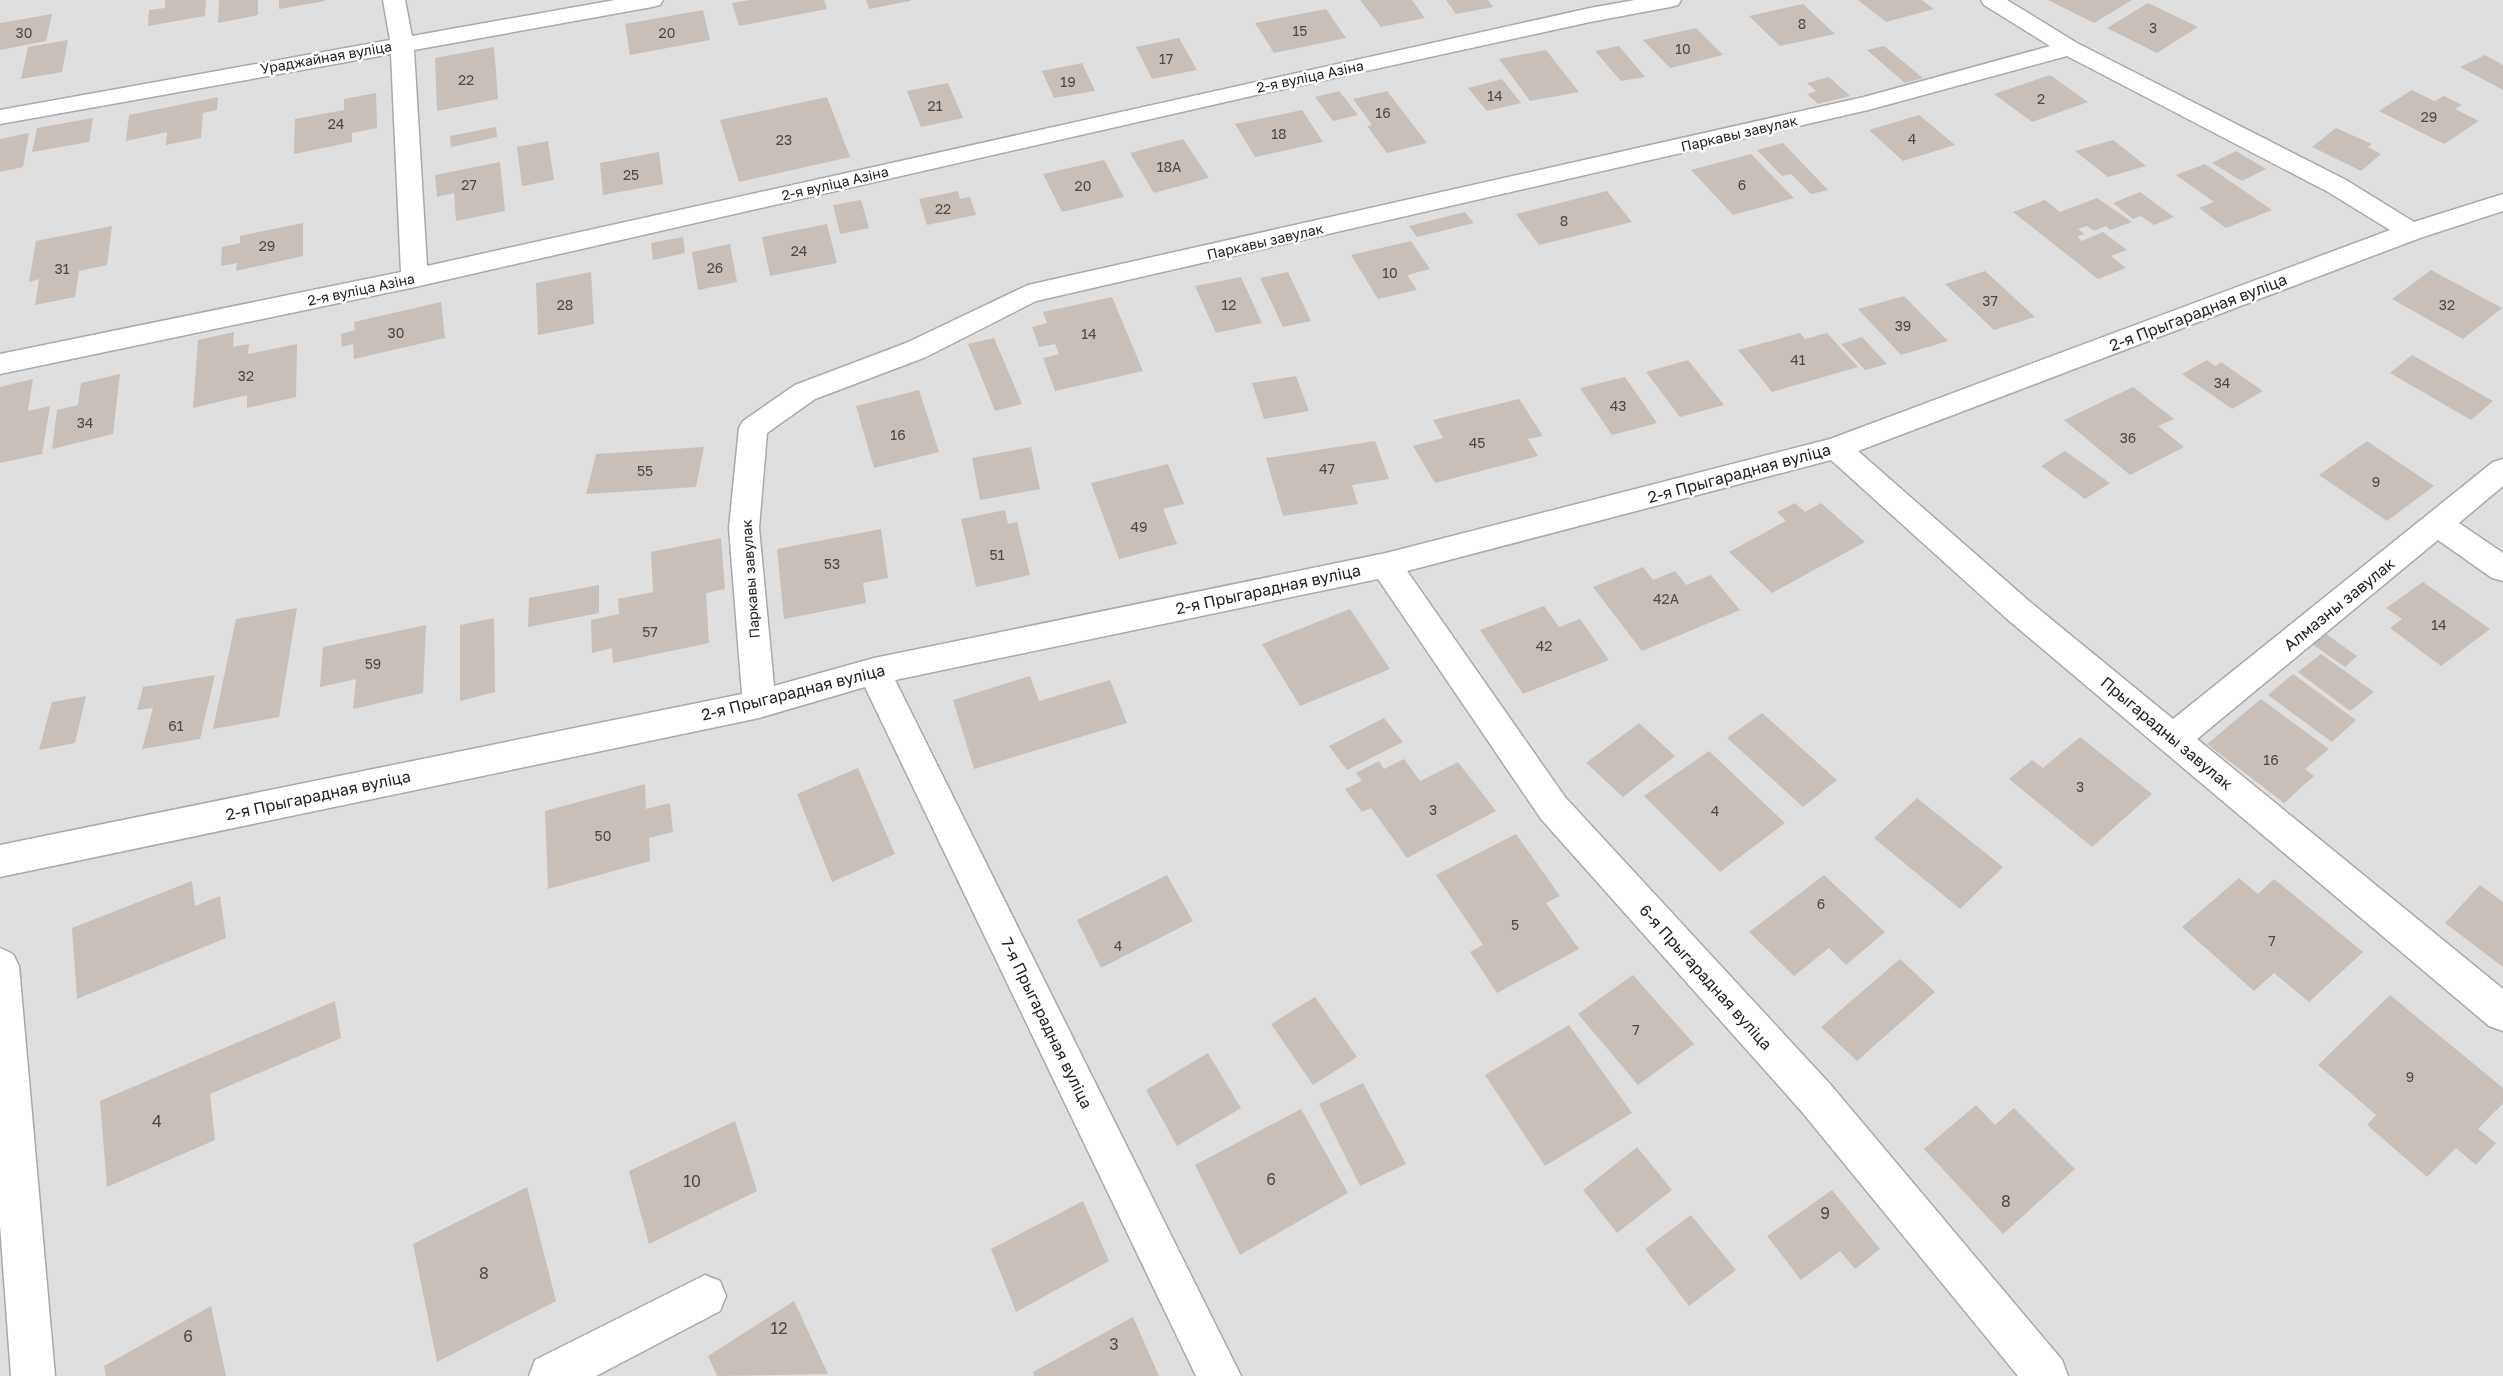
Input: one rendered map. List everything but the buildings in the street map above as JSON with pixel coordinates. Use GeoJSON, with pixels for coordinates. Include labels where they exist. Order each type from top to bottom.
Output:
{"type":"FeatureCollection","features":[{"type":"Feature","properties":{"kind":"street"},"geometry":{"type":"LineString","coordinates":[[394,0],[402,43],[415,278]]}},
{"type":"Feature","properties":{"kind":"street","name":"Ураджайная вуліца"},"geometry":{"type":"LineString","coordinates":[[0,117],[402,43],[652,0]]}},
{"type":"Feature","properties":{"kind":"street","name":"2-я вуліца Азіна"},"geometry":{"type":"LineString","coordinates":[[0,364],[415,278],[1267,85],[1590,15],[1671,0]]}},
{"type":"Feature","properties":{"kind":"street"},"geometry":{"type":"LineString","coordinates":[[1992,0],[2069,48],[2337,186],[2411,232]]}},
{"type":"Feature","properties":{"kind":"street","name":"Паркавы завулак"},"geometry":{"type":"LineString","coordinates":[[759,704],[744,528],[753,428],[805,392],[916,350],[1028,294],[1868,103],[2069,48]]}},
{"type":"Feature","properties":{"kind":"street","name":"2-я Прыгарадная вуліца"},"geometry":{"type":"LineString","coordinates":[[0,861],[759,704],[874,671],[1386,565],[1836,448],[2411,232],[2503,202]]}},
{"type":"Feature","properties":{"kind":"street","name":"Прыгарадны завулак"},"geometry":{"type":"LineString","coordinates":[[1836,448],[2018,610],[2503,1013]]}},
{"type":"Feature","properties":{"kind":"street","name":"Алмазны завулак"},"geometry":{"type":"LineString","coordinates":[[2174,738],[2503,471]]}},
{"type":"Feature","properties":{"kind":"street"},"geometry":{"type":"LineString","coordinates":[[2438,524],[2503,569]]}},
{"type":"Feature","properties":{"kind":"street","name":"6-я Прыгарадная вуліца"},"geometry":{"type":"LineString","coordinates":[[1386,565],[1553,808],[1816,1098],[2046,1376]]}},
{"type":"Feature","properties":{"kind":"street","name":"7-я Прыгарадная вуліца"},"geometry":{"type":"LineString","coordinates":[[874,671],[1219,1376]]}},
{"type":"Feature","properties":{"kind":"street"},"geometry":{"type":"LineString","coordinates":[[0,966],[33,1376]]}},
{"type":"Feature","properties":{"kind":"street"},"geometry":{"type":"LineString","coordinates":[[551,1376],[705,1296]]}},
{"type":"Feature","properties":{"kind":"shaded area"},"geometry":{"type":"Polygon","coordinates":[[[0,0],[2503,0],[2503,1376],[0,1376],[0,0]]]}}]}
